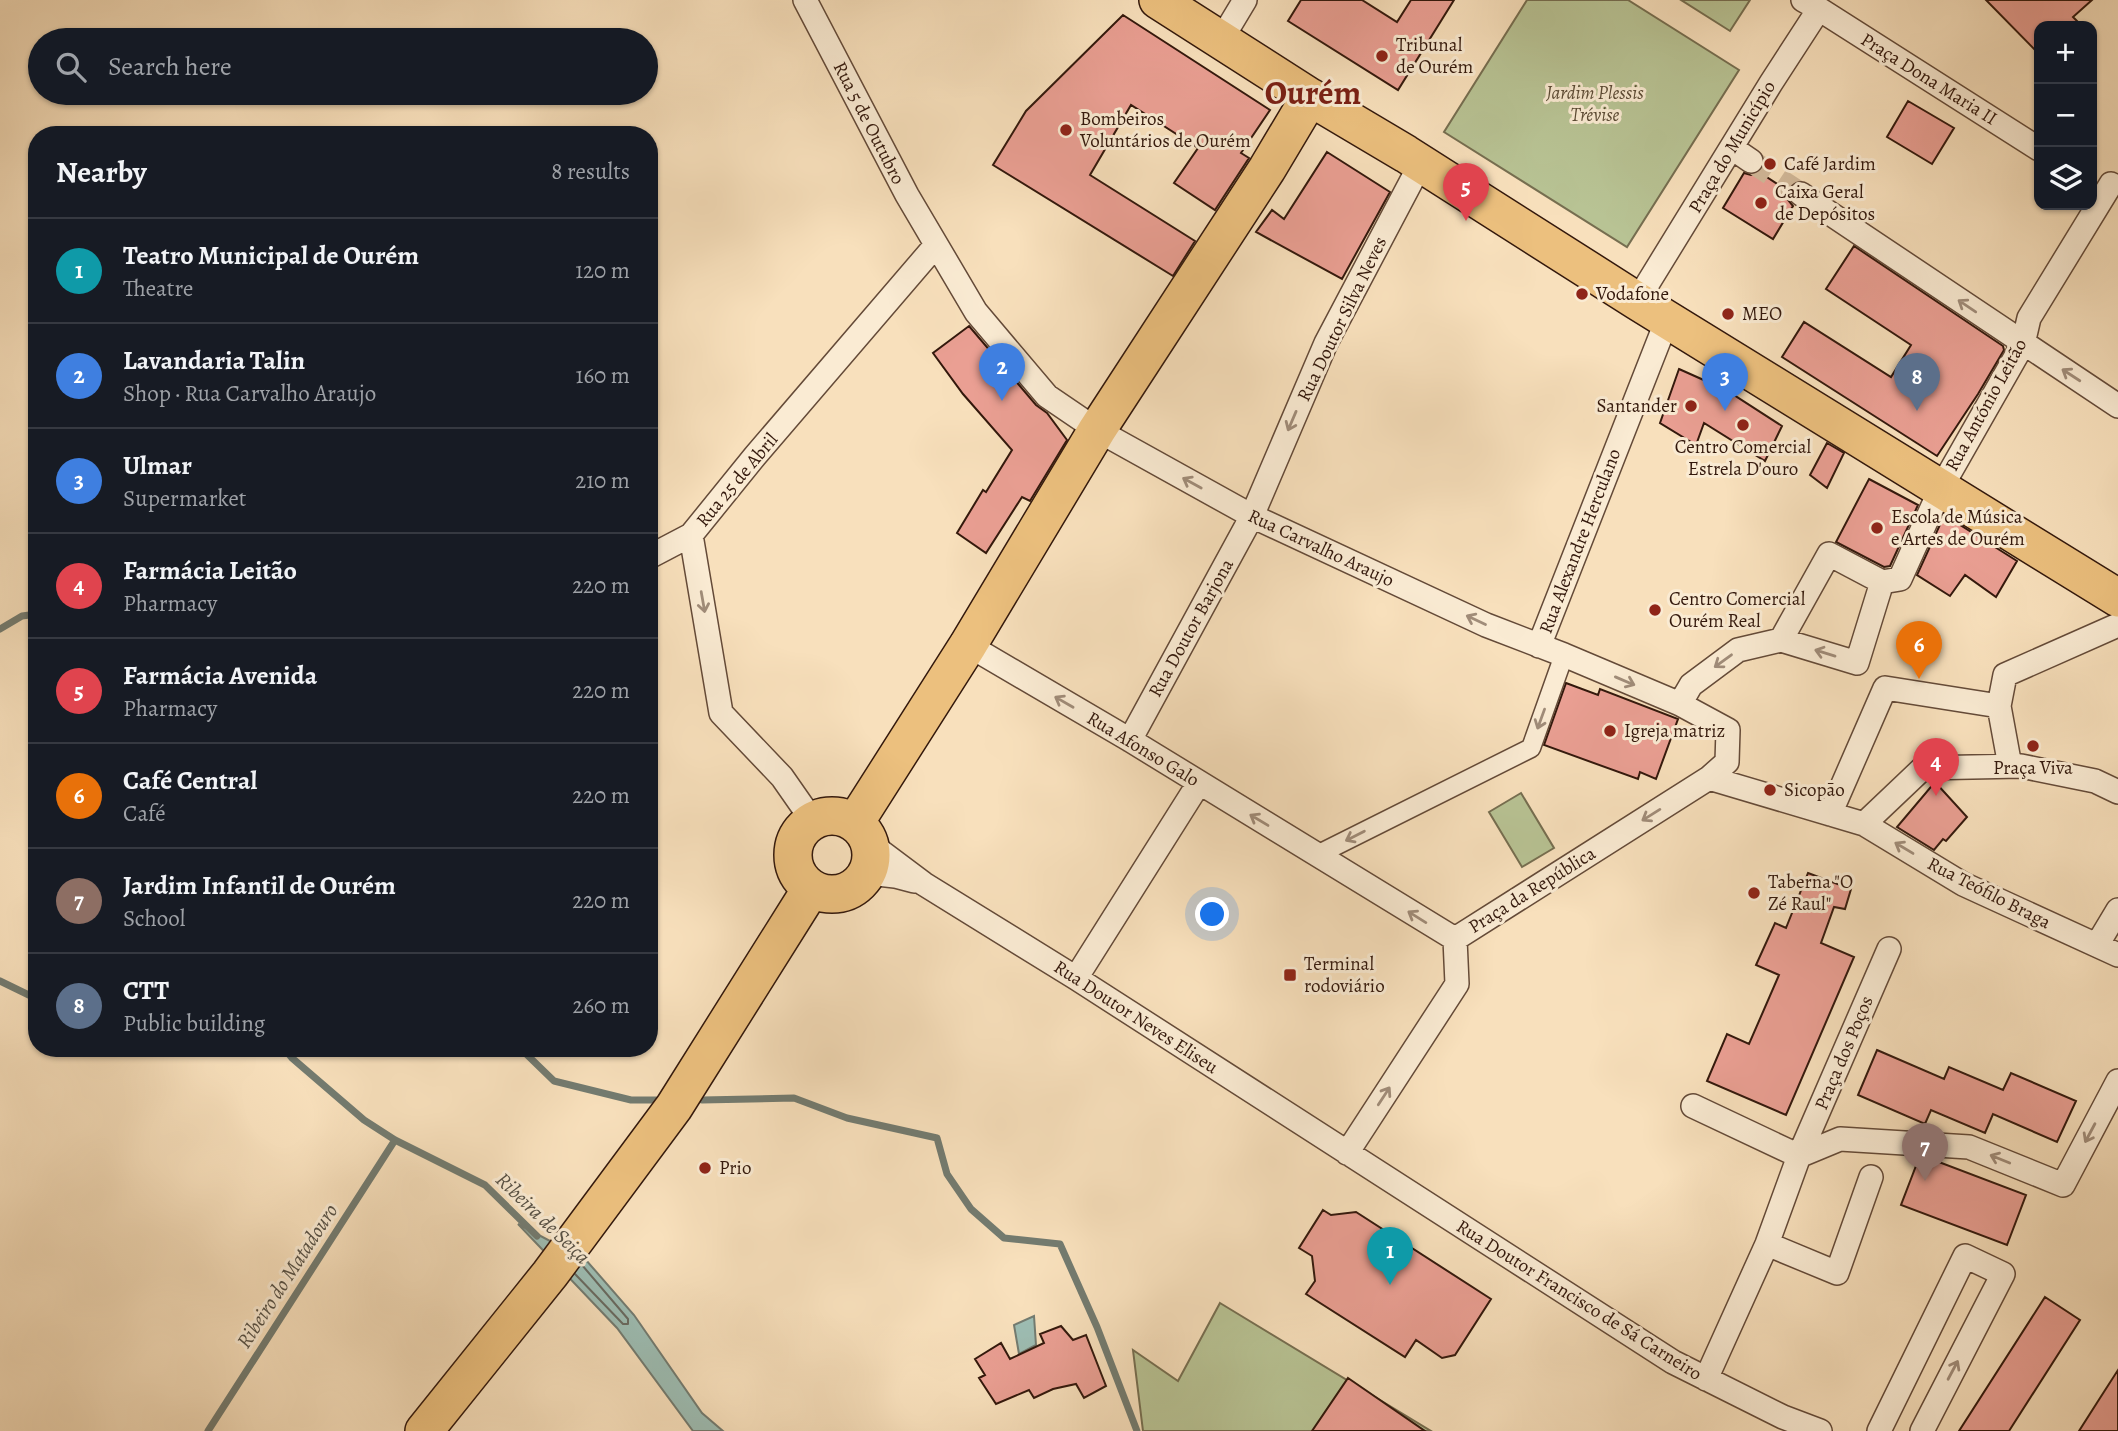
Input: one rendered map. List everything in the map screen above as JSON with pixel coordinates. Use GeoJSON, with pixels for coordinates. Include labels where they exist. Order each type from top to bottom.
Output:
{"type":"FeatureCollection","features":[{"type":"Feature","properties":{"kind":"main road"},"geometry":{"type":"LineString","coordinates":[[1158,0],[1667,320],[2118,598]]}},
{"type":"Feature","properties":{"kind":"main road"},"geometry":{"type":"LineString","coordinates":[[865,846],[834,814],[812,820],[794,841],[794,867],[811,889],[832,895],[854,890],[865,846],[968,645],[1097,430],[1261,179],[1310,97]]}},
{"type":"Feature","properties":{"kind":"main road"},"geometry":{"type":"LineString","coordinates":[[424,1431],[550,1274],[674,1107],[811,889]]}},
{"type":"Feature","properties":{"kind":"street","name":"Rua 5 de Outubro"},"geometry":{"type":"LineString","coordinates":[[805,0],[907,195],[936,244]]}},
{"type":"Feature","properties":{"kind":"street"},"geometry":{"type":"LineString","coordinates":[[1221,40],[1245,0]]}},
{"type":"Feature","properties":{"kind":"street","name":"Praça do Município"},"geometry":{"type":"LineString","coordinates":[[1637,301],[1771,83],[1811,5]]}},
{"type":"Feature","properties":{"kind":"street","name":"Praça Dona Maria II"},"geometry":{"type":"LineString","coordinates":[[1811,5],[2036,147]]}},
{"type":"Feature","properties":{"kind":"street"},"geometry":{"type":"LineString","coordinates":[[1732,148],[1751,161]]}},
{"type":"Feature","properties":{"kind":"street","name":"Rua Doutor Silva Neves"},"geometry":{"type":"LineString","coordinates":[[1252,516],[1326,343],[1421,163]]}},
{"type":"Feature","properties":{"kind":"street","name":"Rua António Leitão"},"geometry":{"type":"LineString","coordinates":[[1882,582],[1900,579],[1941,488],[2023,344],[2029,317],[2107,182]]}},
{"type":"Feature","properties":{"kind":"street"},"geometry":{"type":"LineString","coordinates":[[1801,194],[2118,407]]}},
{"type":"Feature","properties":{"kind":"street","name":"Rua Carvalho Araujo"},"geometry":{"type":"LineString","coordinates":[[936,244],[976,312],[1047,396],[1097,430],[1252,516],[1486,625],[1680,704],[1728,730],[1727,762],[1709,778]]}},
{"type":"Feature","properties":{"kind":"street","name":"Rua 25 de Abril"},"geometry":{"type":"LineString","coordinates":[[812,820],[782,777],[721,713],[691,535],[936,244]]}},
{"type":"Feature","properties":{"kind":"street","name":"Rua Alexandre Herculano"},"geometry":{"type":"LineString","coordinates":[[1539,646],[1667,320]]}},
{"type":"Feature","properties":{"kind":"street","name":"Rua Doutor Barjona"},"geometry":{"type":"LineString","coordinates":[[1130,740],[1252,516]]}},
{"type":"Feature","properties":{"kind":"street"},"geometry":{"type":"LineString","coordinates":[[658,552],[691,535]]}},
{"type":"Feature","properties":{"kind":"street"},"geometry":{"type":"LineString","coordinates":[[1781,640],[1829,554],[1882,582],[1857,663]]}},
{"type":"Feature","properties":{"kind":"street"},"geometry":{"type":"LineString","coordinates":[[2010,766],[1999,706],[2005,675],[2118,625]]}},
{"type":"Feature","properties":{"kind":"street"},"geometry":{"type":"LineString","coordinates":[[1680,704],[1691,685],[1738,650],[1781,640],[1857,663],[1885,688],[1999,706]]}},
{"type":"Feature","properties":{"kind":"street","name":"Rua Afonso Galo"},"geometry":{"type":"LineString","coordinates":[[968,645],[1130,740],[1317,855]]}},
{"type":"Feature","properties":{"kind":"street"},"geometry":{"type":"LineString","coordinates":[[1317,855],[1531,748],[1564,655]]}},
{"type":"Feature","properties":{"kind":"street"},"geometry":{"type":"LineString","coordinates":[[1830,814],[1885,688]]}},
{"type":"Feature","properties":{"kind":"street"},"geometry":{"type":"LineString","coordinates":[[1864,824],[1923,768],[2021,766],[2095,780],[2118,792]]}},
{"type":"Feature","properties":{"kind":"street","name":"Praça da República"},"geometry":{"type":"LineString","coordinates":[[1317,855],[1455,939],[1709,778]]}},
{"type":"Feature","properties":{"kind":"street","name":"Rua Teófilo Braga"},"geometry":{"type":"LineString","coordinates":[[1709,778],[1864,824],[1963,884],[2118,955]]}},
{"type":"Feature","properties":{"kind":"street"},"geometry":{"type":"LineString","coordinates":[[1076,978],[1199,783]]}},
{"type":"Feature","properties":{"kind":"street","name":"Rua Doutor Neves Eliseu"},"geometry":{"type":"LineString","coordinates":[[865,846],[895,876],[924,884],[1076,978],[1347,1153]]}},
{"type":"Feature","properties":{"kind":"street"},"geometry":{"type":"LineString","coordinates":[[2097,945],[2118,910]]}},
{"type":"Feature","properties":{"kind":"street"},"geometry":{"type":"LineString","coordinates":[[1347,1153],[1457,984],[1455,939]]}},
{"type":"Feature","properties":{"kind":"street","name":"Praça dos Poços"},"geometry":{"type":"LineString","coordinates":[[1706,1379],[1767,1244],[1799,1156],[1889,949]]}},
{"type":"Feature","properties":{"kind":"street"},"geometry":{"type":"LineString","coordinates":[[1693,1106],[1799,1156],[1840,1139],[1969,1147],[2063,1185],[2118,1081]]}},
{"type":"Feature","properties":{"kind":"street","name":"Rua Doutor Francisco de Sá Carneiro"},"geometry":{"type":"LineString","coordinates":[[1347,1153],[1673,1362],[1783,1417],[1820,1431]]}},
{"type":"Feature","properties":{"kind":"street"},"geometry":{"type":"LineString","coordinates":[[1767,1244],[1837,1273],[1871,1177]]}},
{"type":"Feature","properties":{"kind":"street"},"geometry":{"type":"LineString","coordinates":[[1879,1431],[1965,1256],[2003,1274],[1922,1431]]}},
{"type":"Feature","properties":{"kind":"green space","name":"Jardim Plessis Trévise"},"geometry":{"type":"Polygon","coordinates":[[[1527,0],[1628,0],[1739,70],[1627,247],[1444,132],[1527,0]]]}},
{"type":"Feature","properties":{"kind":"green space"},"geometry":{"type":"Polygon","coordinates":[[[1681,0],[1750,0],[1730,31],[1681,0]]]}},
{"type":"Feature","properties":{"kind":"green space"},"geometry":{"type":"Polygon","coordinates":[[[1521,793],[1554,848],[1522,867],[1489,812],[1521,793]]]}},
{"type":"Feature","properties":{"kind":"green space"},"geometry":{"type":"Polygon","coordinates":[[[1220,1303],[1431,1431],[1143,1431],[1133,1350],[1178,1381],[1220,1303]]]}},
{"type":"Feature","properties":{"kind":"water"},"geometry":{"type":"Polygon","coordinates":[[[518,1224],[586,1260],[634,1315],[702,1413],[723,1431],[693,1431],[617,1328],[518,1224]]]}},
{"type":"Feature","properties":{"kind":"water"},"geometry":{"type":"Polygon","coordinates":[[[1034,1316],[1036,1345],[1019,1354],[1014,1325],[1034,1316]]]}},
{"type":"Feature","properties":{"kind":"building","name":"Tribunal de Ourém"},"geometry":{"type":"Polygon","coordinates":[[[1301,0],[1362,0],[1397,22],[1411,0],[1454,0],[1398,90],[1288,21],[1301,0]]]}},
{"type":"Feature","properties":{"kind":"building"},"geometry":{"type":"Polygon","coordinates":[[[1986,0],[2092,0],[2073,17],[2077,21],[2034,21],[2034,49],[1986,0]]]}},
{"type":"Feature","properties":{"kind":"building","name":"Bombeiros Voluntários de Ourém"},"geometry":{"type":"Polygon","coordinates":[[[1123,15],[1270,110],[1241,153],[1249,158],[1215,210],[1174,183],[1198,148],[1131,105],[1090,175],[1195,241],[1173,276],[993,165],[1026,111],[1123,15]]]}},
{"type":"Feature","properties":{"kind":"building"},"geometry":{"type":"Polygon","coordinates":[[[1908,101],[1954,128],[1932,164],[1887,137],[1908,101]]]}},
{"type":"Feature","properties":{"kind":"building"},"geometry":{"type":"Polygon","coordinates":[[[1327,152],[1390,192],[1342,279],[1256,232],[1272,210],[1284,219],[1327,152]]]}},
{"type":"Feature","properties":{"kind":"building","name":"Caixa Geral de Depósitos"},"geometry":{"type":"Polygon","coordinates":[[[1759,172],[1788,191],[1788,200],[1793,206],[1773,239],[1723,208],[1744,173],[1751,175],[1759,172]]]}},
{"type":"Feature","properties":{"kind":"building"},"geometry":{"type":"Polygon","coordinates":[[[1854,246],[2003,346],[2004,350],[1978,394],[1937,456],[1782,357],[1804,322],[1891,377],[1911,345],[1826,289],[1854,246]]]}},
{"type":"Feature","properties":{"kind":"building"},"geometry":{"type":"Polygon","coordinates":[[[969,326],[1036,405],[1047,413],[1067,440],[1030,501],[1022,497],[986,553],[957,533],[1012,450],[963,394],[933,353],[969,326]]]}},
{"type":"Feature","properties":{"kind":"building"},"geometry":{"type":"Polygon","coordinates":[[[1679,369],[1726,390],[1782,426],[1765,461],[1704,423],[1696,445],[1660,423],[1679,369]]]}},
{"type":"Feature","properties":{"kind":"building"},"geometry":{"type":"Polygon","coordinates":[[[1827,443],[1844,453],[1827,488],[1810,475],[1827,443]]]}},
{"type":"Feature","properties":{"kind":"building","name":"Escola de Música e Artes de Ourém"},"geometry":{"type":"Polygon","coordinates":[[[1869,479],[1918,505],[1890,566],[1884,567],[1836,542],[1869,479]]]}},
{"type":"Feature","properties":{"kind":"building"},"geometry":{"type":"Polygon","coordinates":[[[1943,518],[1949,518],[2017,561],[1996,597],[1965,575],[1950,596],[1917,575],[1943,518]]]}},
{"type":"Feature","properties":{"kind":"building","name":"Igreja matriz"},"geometry":{"type":"Polygon","coordinates":[[[1566,683],[1598,695],[1600,689],[1678,719],[1656,779],[1640,772],[1638,779],[1544,745],[1566,683]]]}},
{"type":"Feature","properties":{"kind":"building"},"geometry":{"type":"Polygon","coordinates":[[[1935,782],[1967,817],[1946,841],[1943,839],[1934,850],[1897,827],[1935,782]]]}},
{"type":"Feature","properties":{"kind":"building"},"geometry":{"type":"Polygon","coordinates":[[[1808,873],[1851,889],[1845,909],[1834,907],[1821,943],[1854,957],[1786,1115],[1707,1081],[1727,1034],[1749,1044],[1779,975],[1756,965],[1775,923],[1786,928],[1808,873]]]}},
{"type":"Feature","properties":{"kind":"building"},"geometry":{"type":"Polygon","coordinates":[[[1877,1050],[1944,1079],[1949,1067],[2003,1090],[2011,1073],[2076,1101],[2057,1142],[1993,1114],[1985,1133],[1931,1110],[1925,1124],[1858,1095],[1877,1050]]]}},
{"type":"Feature","properties":{"kind":"building"},"geometry":{"type":"Polygon","coordinates":[[[1919,1158],[1931,1159],[2026,1195],[2007,1245],[1901,1205],[1919,1158]]]}},
{"type":"Feature","properties":{"kind":"building"},"geometry":{"type":"Polygon","coordinates":[[[1323,1210],[1331,1215],[1356,1212],[1491,1299],[1455,1355],[1442,1358],[1416,1340],[1405,1357],[1306,1294],[1315,1281],[1312,1256],[1299,1248],[1323,1210]]]}},
{"type":"Feature","properties":{"kind":"building"},"geometry":{"type":"Polygon","coordinates":[[[2045,1297],[2080,1320],[2009,1431],[1959,1431],[2045,1297]]]}},
{"type":"Feature","properties":{"kind":"building"},"geometry":{"type":"Polygon","coordinates":[[[1061,1326],[1073,1340],[1086,1335],[1106,1386],[1084,1398],[1076,1384],[1053,1389],[1034,1398],[1029,1390],[996,1404],[979,1378],[985,1375],[975,1359],[1001,1343],[1010,1359],[1044,1343],[1040,1334],[1061,1326]]]}},
{"type":"Feature","properties":{"kind":"building"},"geometry":{"type":"Polygon","coordinates":[[[2118,1370],[2118,1431],[2079,1431],[2100,1398],[2118,1370]]]}},
{"type":"Feature","properties":{"kind":"building"},"geometry":{"type":"Polygon","coordinates":[[[1348,1378],[1425,1431],[1312,1431],[1348,1378]]]}},
{"type":"Feature","properties":{"kind":"waterway"},"geometry":{"type":"LineString","coordinates":[[0,629],[28,615]]}},
{"type":"Feature","properties":{"kind":"waterway","name":"Ribeira de Seiça"},"geometry":{"type":"LineString","coordinates":[[0,981],[28,995]]}},
{"type":"Feature","properties":{"kind":"waterway","name":"Ribeira de Seiça"},"geometry":{"type":"LineString","coordinates":[[291,1057],[364,1120],[395,1140],[485,1185],[537,1236]]}},
{"type":"Feature","properties":{"kind":"waterway"},"geometry":{"type":"LineString","coordinates":[[529,1057],[554,1081],[631,1100],[656,1100]]}},
{"type":"Feature","properties":{"kind":"waterway"},"geometry":{"type":"LineString","coordinates":[[702,1100],[794,1098],[847,1118],[937,1138],[947,1174],[971,1209],[1004,1238],[1060,1244],[1097,1327],[1137,1431]]}},
{"type":"Feature","properties":{"kind":"waterway","name":"Ribeiro do Matadouro"},"geometry":{"type":"LineString","coordinates":[[208,1431],[395,1140]]}},
{"type":"Feature","properties":{"kind":"tunnel"},"geometry":{"type":"LineString","coordinates":[[1751,161],[1801,194]]}},
{"type":"Feature","properties":{"kind":"place","name":"Tribunal de Ourém"},"geometry":{"type":"Point","coordinates":[1382,56]}},
{"type":"Feature","properties":{"kind":"place","name":"Bombeiros Voluntários de Ourém"},"geometry":{"type":"Point","coordinates":[1066,130]}},
{"type":"Feature","properties":{"kind":"place","name":"Café Jardim"},"geometry":{"type":"Point","coordinates":[1770,164]}},
{"type":"Feature","properties":{"kind":"place","name":"Caixa Geral de Depósitos"},"geometry":{"type":"Point","coordinates":[1761,203]}},
{"type":"Feature","properties":{"kind":"place","name":"Farmácia Avenida"},"geometry":{"type":"Point","coordinates":[1466,221]}},
{"type":"Feature","properties":{"kind":"place","name":"Vodafone"},"geometry":{"type":"Point","coordinates":[1582,294]}},
{"type":"Feature","properties":{"kind":"place","name":"MEO"},"geometry":{"type":"Point","coordinates":[1728,314]}},
{"type":"Feature","properties":{"kind":"place","name":"Lavandaria Talin"},"geometry":{"type":"Point","coordinates":[1002,401]}},
{"type":"Feature","properties":{"kind":"place","name":"Santander"},"geometry":{"type":"Point","coordinates":[1691,406]}},
{"type":"Feature","properties":{"kind":"place","name":"Ulmar"},"geometry":{"type":"Point","coordinates":[1725,411]}},
{"type":"Feature","properties":{"kind":"place","name":"CTT"},"geometry":{"type":"Point","coordinates":[1917,411]}},
{"type":"Feature","properties":{"kind":"place","name":"Centro Comercial Estrela D'ouro"},"geometry":{"type":"Point","coordinates":[1743,425]}},
{"type":"Feature","properties":{"kind":"place","name":"Escola de Música e Artes de Ourém"},"geometry":{"type":"Point","coordinates":[1877,528]}},
{"type":"Feature","properties":{"kind":"place","name":"Centro Comercial Ourém Real"},"geometry":{"type":"Point","coordinates":[1655,610]}},
{"type":"Feature","properties":{"kind":"place","name":"Café Central"},"geometry":{"type":"Point","coordinates":[1919,679]}},
{"type":"Feature","properties":{"kind":"place","name":"Igreja matriz"},"geometry":{"type":"Point","coordinates":[1610,731]}},
{"type":"Feature","properties":{"kind":"place","name":"Praça Viva"},"geometry":{"type":"Point","coordinates":[2033,746]}},
{"type":"Feature","properties":{"kind":"place","name":"Sicopāo"},"geometry":{"type":"Point","coordinates":[1770,790]}},
{"type":"Feature","properties":{"kind":"place","name":"Farmácia Leitão"},"geometry":{"type":"Point","coordinates":[1936,796]}},
{"type":"Feature","properties":{"kind":"place","name":"Taberna \"O Zé Raul\""},"geometry":{"type":"Point","coordinates":[1754,893]}},
{"type":"Feature","properties":{"kind":"place","name":"Terminal rodoviário"},"geometry":{"type":"Point","coordinates":[1290,975]}},
{"type":"Feature","properties":{"kind":"place","name":"Prio"},"geometry":{"type":"Point","coordinates":[705,1168]}},
{"type":"Feature","properties":{"kind":"place","name":"Jardim Infantil de Ourém"},"geometry":{"type":"Point","coordinates":[1925,1181]}},
{"type":"Feature","properties":{"kind":"place","name":"Teatro Municipal de Ourém"},"geometry":{"type":"Point","coordinates":[1390,1285]}},
{"type":"Feature","properties":{"kind":"district","name":"Ourém"},"geometry":{"type":"Point","coordinates":[1313,92]}}]}
